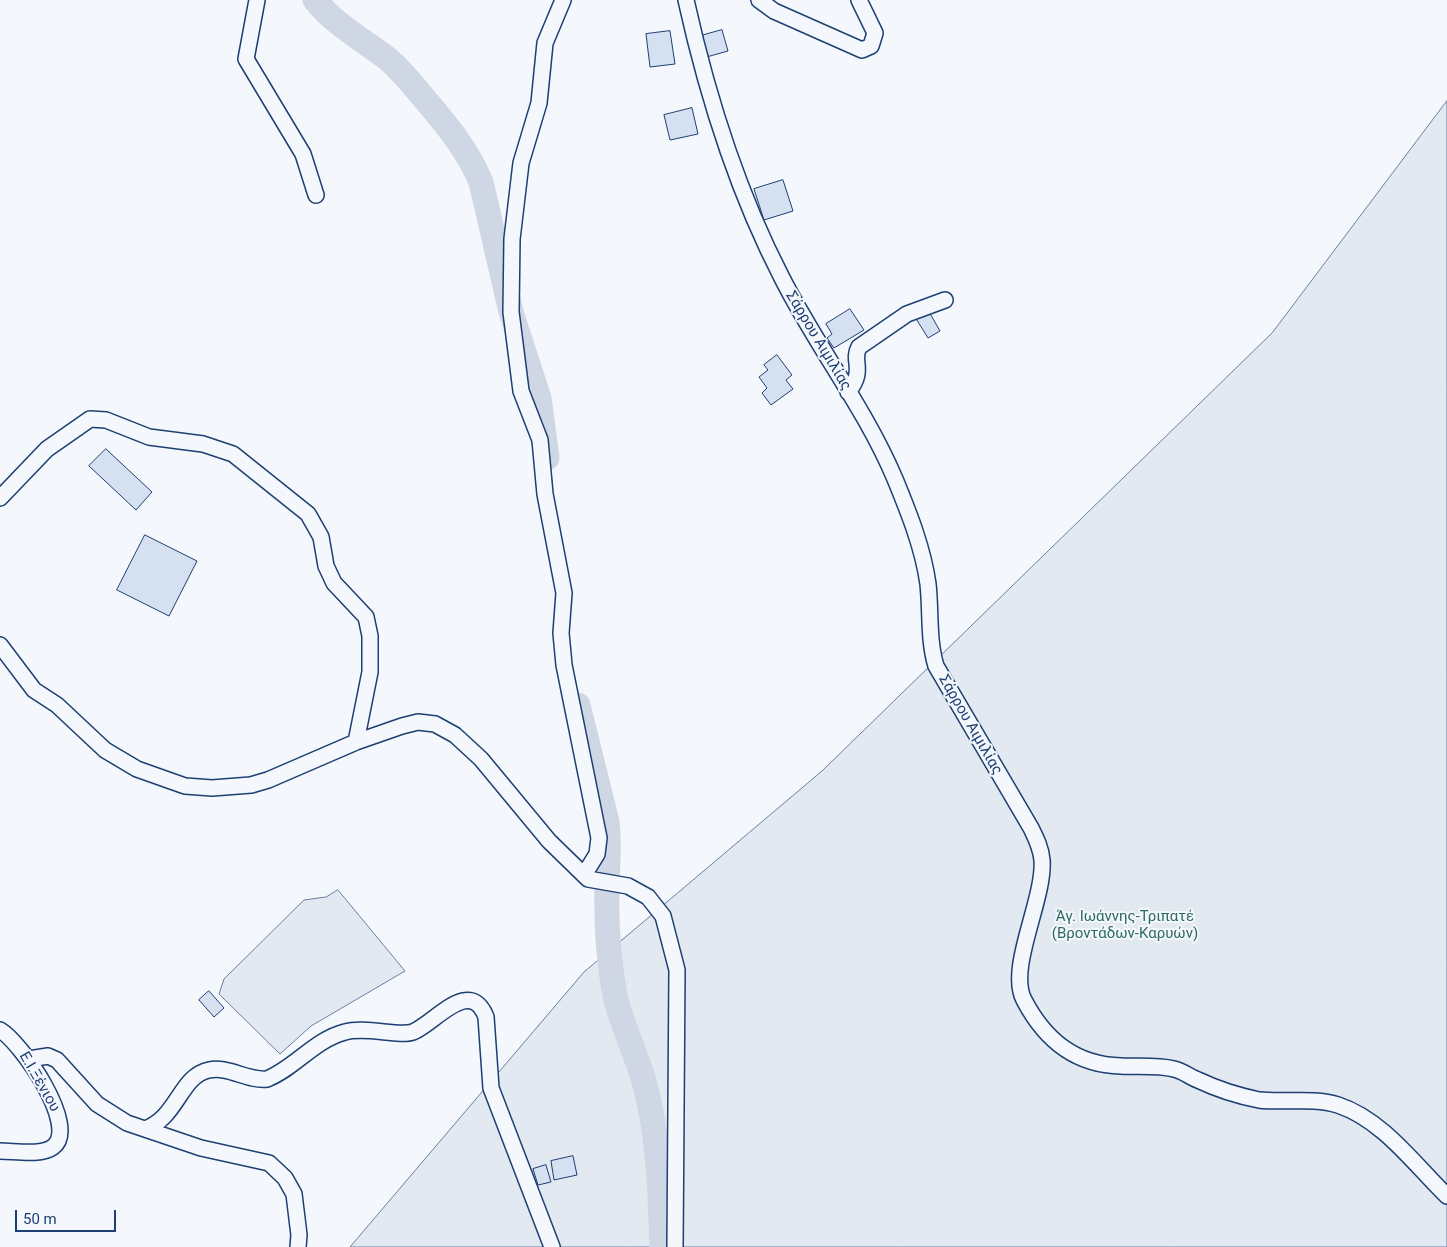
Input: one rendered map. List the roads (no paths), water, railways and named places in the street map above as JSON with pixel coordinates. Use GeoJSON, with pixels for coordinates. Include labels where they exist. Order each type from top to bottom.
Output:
{"type":"FeatureCollection","features":[{"type":"Feature","properties":{"kind":"street"},"geometry":{"type":"LineString","coordinates":[[257,0],[246,59],[303,154],[316,195]]}},
{"type":"Feature","properties":{"kind":"street"},"geometry":{"type":"LineString","coordinates":[[563,0],[545,43],[539,102],[521,163],[512,239],[511,312],[521,391],[540,440],[545,494],[564,593],[561,633],[564,665],[599,838],[597,854],[589,878]]}},
{"type":"Feature","properties":{"kind":"street","name":"Σάρρου Αιμιλίας"},"geometry":{"type":"LineString","coordinates":[[686,0],[715,115],[743,190],[781,277],[810,331],[875,436],[895,479],[918,543],[928,582],[931,636],[936,666],[1031,828],[1039,846],[1042,861],[1040,884],[1019,982],[1024,1000],[1051,1038],[1063,1049],[1095,1063],[1108,1066],[1174,1069],[1219,1089],[1257,1099],[1280,1102],[1322,1102],[1339,1105],[1377,1127],[1447,1196]]}},
{"type":"Feature","properties":{"kind":"street"},"geometry":{"type":"LineString","coordinates":[[758,0],[774,10],[862,50],[871,46],[875,33],[859,0]]}},
{"type":"Feature","properties":{"kind":"street"},"geometry":{"type":"LineString","coordinates":[[848,392],[858,376],[856,353],[859,347],[907,314],[945,300]]}},
{"type":"Feature","properties":{"kind":"street"},"geometry":{"type":"LineString","coordinates":[[0,498],[47,449],[90,419],[106,420],[149,437],[203,444],[232,454],[308,514],[318,528],[326,566],[334,584],[366,618],[370,636],[370,672],[356,742]]}},
{"type":"Feature","properties":{"kind":"street"},"geometry":{"type":"LineString","coordinates":[[0,645],[34,690],[61,709],[105,750],[137,769],[185,786],[212,788],[251,785],[268,780],[356,742],[418,722],[427,722],[448,729],[491,769],[549,841],[589,878],[638,890],[663,916],[670,936],[677,970],[675,1247]]}},
{"type":"Feature","properties":{"kind":"street"},"geometry":{"type":"LineString","coordinates":[[145,1129],[161,1121],[190,1081],[202,1072],[220,1069],[259,1080],[267,1079],[315,1046],[335,1035],[367,1030],[408,1033],[424,1025],[456,1002],[464,999],[471,1000],[483,1010],[486,1017],[492,1088],[552,1247]]}},
{"type":"Feature","properties":{"kind":"street","name":"Ε.Ι.Ξένιου"},"geometry":{"type":"LineString","coordinates":[[0,1030],[29,1059],[60,1120],[62,1128],[59,1141],[50,1149],[0,1151]]}},
{"type":"Feature","properties":{"kind":"street"},"geometry":{"type":"LineString","coordinates":[[29,1059],[52,1057],[97,1104],[121,1120],[201,1148],[269,1163],[285,1178],[294,1194],[298,1220],[298,1247]]}},
{"type":"Feature","properties":{"kind":"waterway"},"geometry":{"type":"LineString","coordinates":[[315,0],[350,32],[389,60],[403,73],[448,127],[463,148],[475,170],[481,182],[511,312],[539,398],[547,458]]}},
{"type":"Feature","properties":{"kind":"waterway"},"geometry":{"type":"LineString","coordinates":[[578,705],[607,822],[607,916],[611,970],[618,1007],[642,1074],[650,1105],[658,1166],[662,1247]]}},
{"type":"Feature","properties":{"kind":"park label","name":"Άγ. Ιωάννης-Τριπατέ (Βροντάδων-Καρυών)"},"geometry":{"type":"Point","coordinates":[1125,926]}}]}
